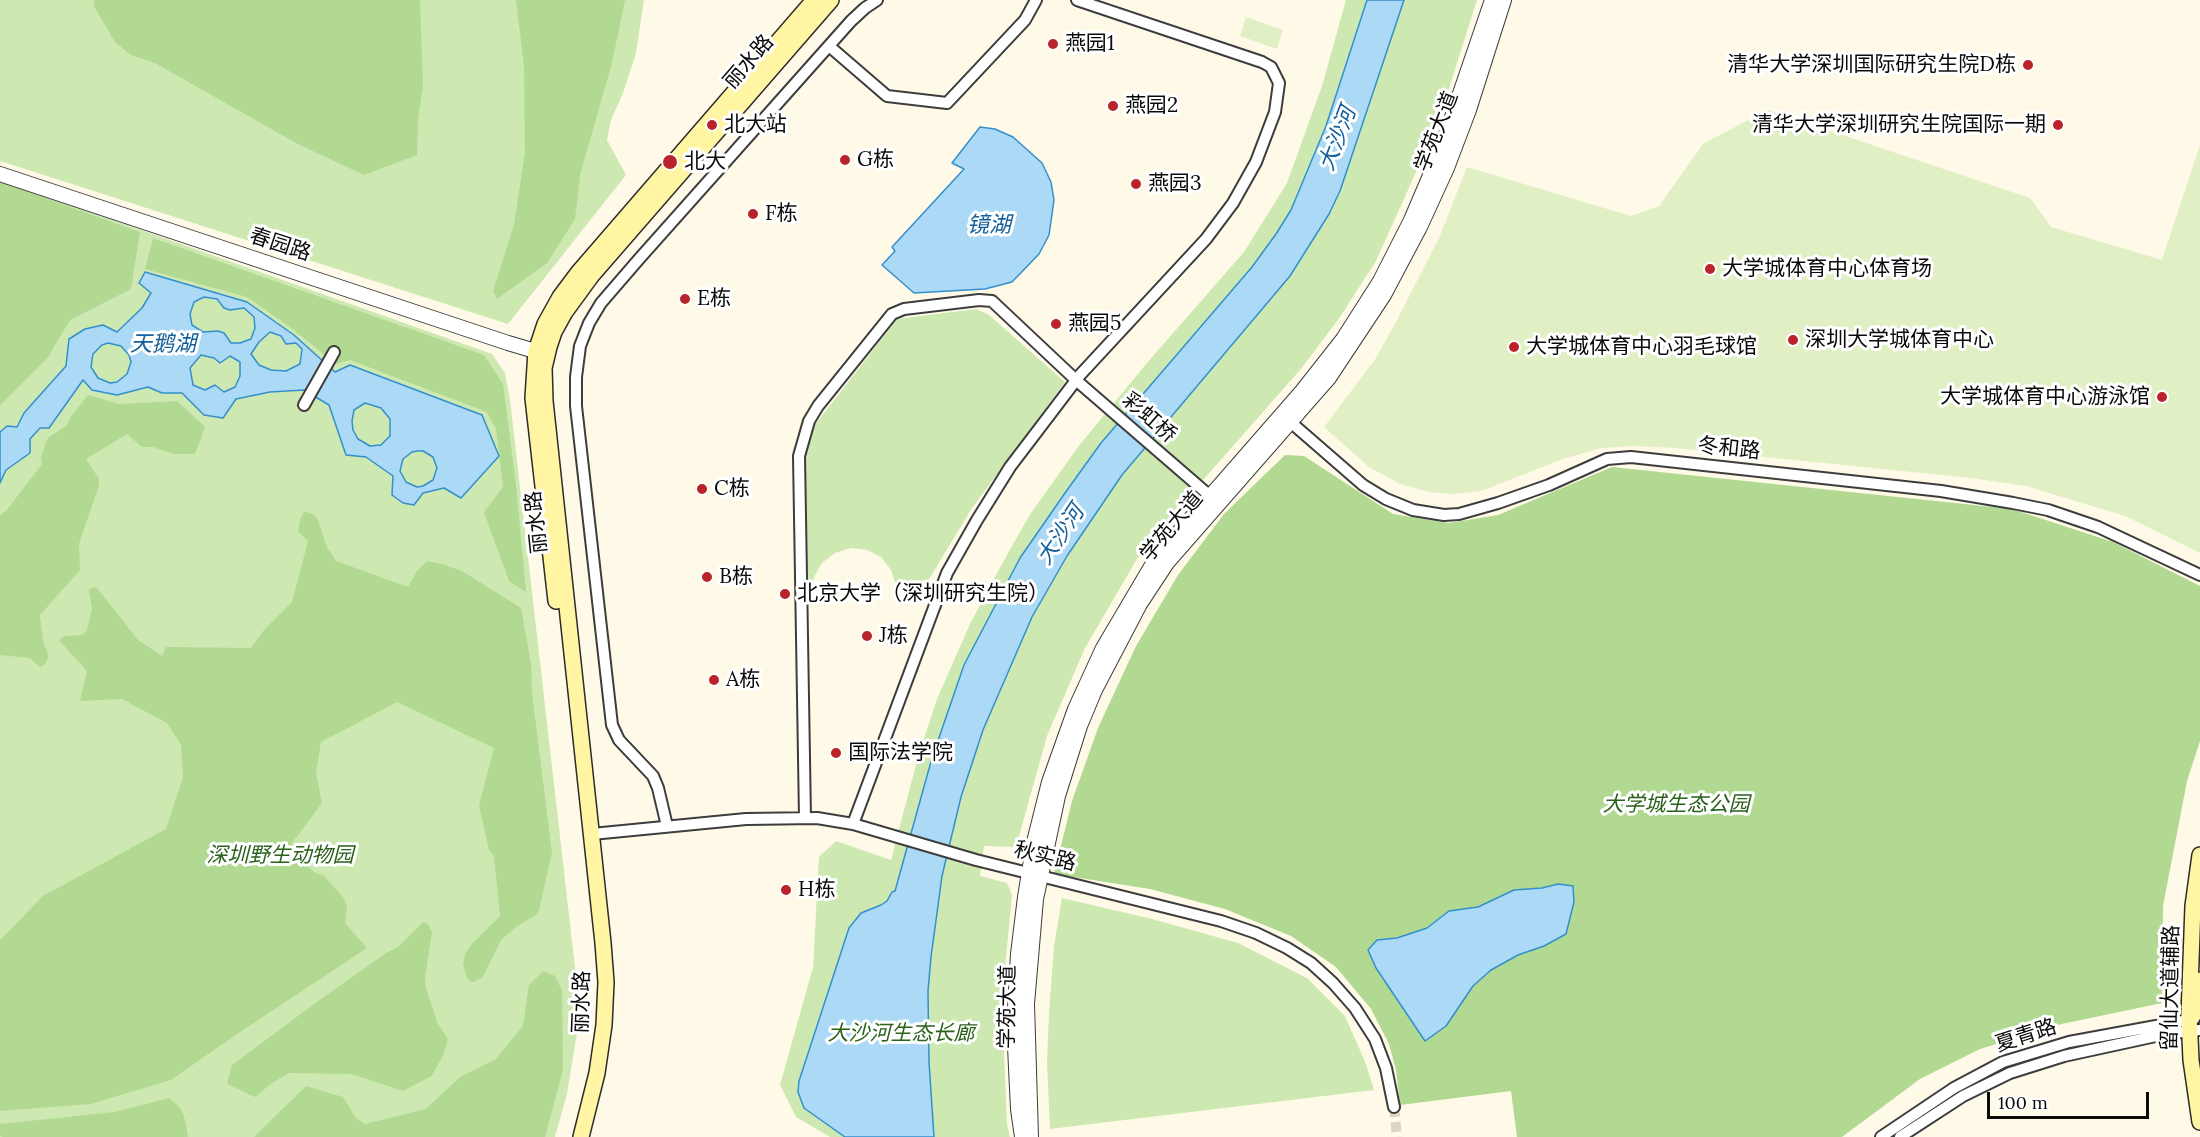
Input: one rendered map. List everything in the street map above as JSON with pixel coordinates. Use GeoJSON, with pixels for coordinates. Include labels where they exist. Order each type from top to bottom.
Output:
{"type":"FeatureCollection","features":[{"type":"Feature","properties":{"kind":"main road","name":"丽水路"},"geometry":{"type":"LineString","coordinates":[[572,1137],[587,1080],[596,1026],[596,975],[594,935],[533,398],[545,324],[567,286],[814,0]]}},
{"type":"Feature","properties":{"kind":"main road","name":"丽水路"},"geometry":{"type":"LineString","coordinates":[[581,1137],[597,1073],[604,1025],[606,982],[545,401],[542,353],[572,301],[586,283],[831,0]]}},
{"type":"Feature","properties":{"kind":"main road","name":"留仙大道辅路"},"geometry":{"type":"LineString","coordinates":[[2200,855],[2193,906],[2196,1024],[2200,1051]]}},
{"type":"Feature","properties":{"kind":"main road","name":"留仙大道辅路"},"geometry":{"type":"LineString","coordinates":[[2200,980],[2193,1084],[2200,1122]]}},
{"type":"Feature","properties":{"kind":"street"},"geometry":{"type":"LineString","coordinates":[[667,826],[653,776],[619,740],[612,725],[576,406],[576,377],[580,346],[589,323],[601,303],[829,46],[865,8],[878,0]]}},
{"type":"Feature","properties":{"kind":"street"},"geometry":{"type":"LineString","coordinates":[[829,46],[887,96],[947,103],[1025,20],[1036,0]]}},
{"type":"Feature","properties":{"kind":"street"},"geometry":{"type":"LineString","coordinates":[[853,824],[947,573],[1010,467],[1077,381],[1206,239],[1233,202],[1256,162],[1275,112],[1279,83],[1271,67],[1077,0]]}},
{"type":"Feature","properties":{"kind":"street","name":"学苑大道"},"geometry":{"type":"LineString","coordinates":[[1031,1137],[1027,1004],[1034,874],[1076,738],[1095,690],[1130,622],[1167,563],[1286,418],[1343,339],[1380,281],[1397,250],[1440,152],[1492,0]]}},
{"type":"Feature","properties":{"kind":"street","name":"学苑大道"},"geometry":{"type":"LineString","coordinates":[[1022,1137],[1018,1109],[1014,1026],[1018,954],[1049,782],[1065,734],[1088,678],[1118,620],[1152,565],[1210,496],[1286,418],[1329,378],[1365,327],[1420,227],[1461,132],[1504,0]]}},
{"type":"Feature","properties":{"kind":"street","name":"春园路"},"geometry":{"type":"LineString","coordinates":[[0,174],[542,353]]}},
{"type":"Feature","properties":{"kind":"street","name":"彩虹桥"},"geometry":{"type":"LineString","coordinates":[[805,818],[799,456],[809,421],[818,406],[892,314],[904,309],[979,300],[992,301],[1077,381],[1210,496]]}},
{"type":"Feature","properties":{"kind":"street"},"geometry":{"type":"LineString","coordinates":[[304,405],[334,352]]}},
{"type":"Feature","properties":{"kind":"street","name":"冬和路"},"geometry":{"type":"LineString","coordinates":[[1286,418],[1364,485],[1386,500],[1413,510],[1444,515],[1460,514],[1529,492],[1607,459],[1631,457],[1941,491],[2048,510],[2098,527],[2200,575]]}},
{"type":"Feature","properties":{"kind":"street","name":"秋实路"},"geometry":{"type":"LineString","coordinates":[[592,834],[746,819],[805,818],[853,824],[976,860],[1221,921],[1256,933],[1287,948],[1311,963],[1334,983],[1355,1008],[1375,1039],[1386,1068],[1394,1107]]}},
{"type":"Feature","properties":{"kind":"street","name":"夏青路"},"geometry":{"type":"LineString","coordinates":[[1881,1137],[1954,1088],[2003,1062],[2069,1042],[2196,1024]]}},
{"type":"Feature","properties":{"kind":"street","name":"夏青路"},"geometry":{"type":"LineString","coordinates":[[1900,1137],[1964,1096],[2010,1073],[2064,1056],[2165,1034],[2196,1024]]}},
{"type":"Feature","properties":{"kind":"green space"},"geometry":{"type":"Polygon","coordinates":[[[0,0],[644,0],[636,53],[623,93],[611,120],[607,140],[626,175],[508,324],[0,161],[0,0]]]}},
{"type":"Feature","properties":{"kind":"green space"},"geometry":{"type":"Polygon","coordinates":[[[94,0],[420,0],[423,86],[418,120],[417,155],[364,175],[296,143],[155,63],[131,55],[115,42],[94,6],[94,0]]]}},
{"type":"Feature","properties":{"kind":"green space"},"geometry":{"type":"Polygon","coordinates":[[[516,0],[625,0],[612,63],[580,175],[575,219],[547,263],[497,299],[493,291],[514,225],[525,152],[524,66],[516,0]]]}},
{"type":"Feature","properties":{"kind":"green space","name":"大沙河生态长廊"},"geometry":{"type":"Polygon","coordinates":[[[1346,0],[1477,0],[1438,123],[1376,261],[1338,320],[1300,370],[1137,559],[1085,648],[1047,736],[1016,847],[984,846],[980,876],[1007,883],[1012,895],[1002,1000],[1007,1124],[1010,1137],[830,1137],[796,1117],[780,1085],[813,967],[819,857],[836,841],[891,860],[918,757],[937,699],[970,624],[1029,516],[1078,447],[1146,364],[1244,252],[1287,183],[1322,86],[1346,0]]]}},
{"type":"Feature","properties":{"kind":"green space"},"geometry":{"type":"Polygon","coordinates":[[[1246,17],[1283,30],[1277,49],[1240,36],[1246,17]]]}},
{"type":"Feature","properties":{"kind":"green space","name":"深圳大学城体育中心"},"geometry":{"type":"Polygon","coordinates":[[[1768,110],[2030,198],[2051,227],[2162,260],[2200,145],[2200,553],[2125,516],[2026,486],[1971,478],[1677,448],[1633,446],[1601,448],[1563,459],[1481,491],[1453,494],[1430,492],[1400,484],[1369,467],[1324,427],[1376,358],[1396,322],[1440,236],[1467,167],[1631,216],[1659,206],[1704,143],[1768,110]]]}},
{"type":"Feature","properties":{"kind":"green space","name":"深圳野生动物园"},"geometry":{"type":"Polygon","coordinates":[[[0,180],[492,354],[505,373],[510,400],[576,976],[577,1033],[567,1094],[555,1137],[0,1137],[0,180]]]}},
{"type":"Feature","properties":{"kind":"green space"},"geometry":{"type":"Polygon","coordinates":[[[0,182],[140,232],[131,289],[70,320],[48,357],[0,405],[0,182]]]}},
{"type":"Feature","properties":{"kind":"green space"},"geometry":{"type":"Polygon","coordinates":[[[153,238],[484,355],[503,384],[516,484],[526,592],[509,581],[484,512],[503,487],[496,429],[487,412],[350,360],[336,364],[290,327],[247,297],[145,269],[153,238]]]}},
{"type":"Feature","properties":{"kind":"green space"},"geometry":{"type":"Polygon","coordinates":[[[976,309],[989,315],[1065,382],[972,508],[928,581],[896,585],[891,570],[881,557],[867,550],[851,548],[835,553],[822,563],[814,577],[812,594],[806,594],[804,462],[814,426],[897,319],[976,309]]]}},
{"type":"Feature","properties":{"kind":"green space"},"geometry":{"type":"Polygon","coordinates":[[[88,395],[119,404],[177,401],[205,427],[195,454],[174,454],[153,447],[142,447],[127,434],[86,459],[99,479],[99,485],[79,544],[80,570],[40,615],[43,641],[49,656],[45,664],[40,667],[30,658],[0,655],[0,515],[7,510],[42,464],[41,456],[48,438],[67,425],[88,395]]]}},
{"type":"Feature","properties":{"kind":"green space","name":"大学城生态公园"},"geometry":{"type":"Polygon","coordinates":[[[1285,455],[1304,456],[1393,514],[1449,523],[1498,515],[1612,467],[2012,509],[2113,542],[2200,586],[2200,741],[2187,781],[2163,906],[2162,1003],[2062,1024],[1980,1049],[1920,1079],[1842,1137],[1517,1137],[1511,1091],[1400,1105],[1396,1070],[1389,1044],[1371,1009],[1336,967],[1291,936],[1225,909],[1150,889],[1054,874],[1072,801],[1098,728],[1136,646],[1178,575],[1224,514],[1285,455]],[[1558,884],[1542,888],[1514,890],[1478,907],[1449,911],[1427,928],[1397,938],[1377,940],[1368,950],[1376,968],[1425,1041],[1446,1026],[1473,986],[1491,970],[1518,955],[1544,946],[1558,884]]]}},
{"type":"Feature","properties":{"kind":"green space"},"geometry":{"type":"Polygon","coordinates":[[[304,511],[314,515],[318,520],[327,547],[336,561],[408,587],[417,571],[427,561],[442,564],[462,571],[521,608],[531,664],[532,693],[552,853],[539,910],[536,915],[517,926],[501,940],[483,977],[474,982],[468,980],[463,965],[465,954],[500,916],[494,856],[489,850],[479,805],[494,748],[397,702],[321,742],[316,773],[322,803],[292,843],[303,862],[314,872],[324,876],[343,897],[347,906],[345,923],[367,948],[171,1080],[90,1104],[0,1111],[0,940],[43,896],[166,829],[183,777],[181,745],[167,723],[122,699],[80,701],[87,671],[59,640],[64,636],[82,635],[87,630],[92,609],[89,590],[94,587],[138,640],[162,656],[166,647],[251,648],[264,630],[292,602],[308,541],[298,531],[304,511]]]}},
{"type":"Feature","properties":{"kind":"green space"},"geometry":{"type":"Polygon","coordinates":[[[1062,898],[1152,919],[1238,943],[1307,978],[1345,1016],[1366,1064],[1374,1090],[1050,1129],[1047,1063],[1049,1013],[1054,946],[1062,898]]]}},
{"type":"Feature","properties":{"kind":"green space"},"geometry":{"type":"Polygon","coordinates":[[[423,922],[428,924],[432,932],[425,977],[426,988],[438,1024],[448,1039],[432,1076],[403,1091],[351,1074],[289,1073],[255,1097],[227,1084],[232,1065],[321,999],[399,946],[423,922]]]}},
{"type":"Feature","properties":{"kind":"green space"},"geometry":{"type":"Polygon","coordinates":[[[543,971],[555,976],[562,991],[563,1070],[545,1137],[254,1137],[306,1086],[343,1097],[356,1118],[365,1124],[426,1109],[460,1077],[496,1059],[523,1026],[529,985],[543,971]]]}},
{"type":"Feature","properties":{"kind":"green space"},"geometry":{"type":"Polygon","coordinates":[[[169,1098],[180,1108],[184,1116],[188,1137],[2,1137],[0,1135],[0,1124],[115,1112],[169,1098]]]}},
{"type":"Feature","properties":{"kind":"water","name":"大沙河"},"geometry":{"type":"Polygon","coordinates":[[[1367,0],[1404,0],[1340,191],[1329,214],[1290,276],[1122,475],[1067,556],[1032,617],[983,730],[961,797],[942,876],[931,957],[928,991],[929,1062],[934,1137],[845,1137],[804,1108],[798,1092],[799,1081],[849,928],[861,913],[881,905],[895,891],[932,758],[964,665],[1020,558],[1065,493],[1101,443],[1252,267],[1291,210],[1326,126],[1367,0]]]}},
{"type":"Feature","properties":{"kind":"water","name":"镜湖"},"geometry":{"type":"Polygon","coordinates":[[[980,127],[995,129],[1013,137],[1042,163],[1051,182],[1054,200],[1049,235],[1039,254],[1012,282],[985,289],[914,293],[882,265],[895,251],[892,247],[964,169],[952,163],[980,127]]]}},
{"type":"Feature","properties":{"kind":"water","name":"天鹅湖"},"geometry":{"type":"Polygon","coordinates":[[[145,272],[247,302],[294,335],[335,372],[350,365],[482,415],[499,456],[461,498],[444,488],[423,493],[414,505],[403,503],[392,495],[393,476],[366,457],[346,455],[329,405],[304,390],[270,392],[236,399],[223,418],[204,415],[182,393],[162,393],[148,387],[117,395],[92,390],[83,380],[49,428],[40,428],[30,439],[30,453],[6,470],[0,483],[0,432],[7,426],[17,427],[24,413],[66,366],[69,339],[85,329],[103,325],[117,332],[142,308],[151,293],[139,283],[145,272]],[[204,297],[194,302],[190,314],[192,325],[203,332],[224,333],[231,343],[251,339],[255,328],[254,317],[244,308],[230,310],[224,308],[217,299],[204,297]],[[270,332],[251,354],[259,365],[271,370],[286,371],[300,364],[302,349],[296,343],[286,344],[281,336],[270,332]],[[108,343],[102,345],[93,354],[91,367],[98,378],[110,383],[117,382],[127,374],[131,362],[129,355],[121,346],[108,343]],[[201,355],[190,368],[193,385],[205,390],[215,385],[224,392],[235,387],[240,376],[240,362],[230,356],[220,363],[214,358],[201,355]],[[365,403],[354,410],[353,430],[358,439],[370,446],[381,445],[390,436],[390,419],[381,408],[365,403]],[[417,451],[403,459],[400,471],[406,482],[417,487],[433,480],[437,468],[433,457],[423,451],[417,451]]]}},
{"type":"Feature","properties":{"kind":"water"},"geometry":{"type":"Polygon","coordinates":[[[1558,884],[1573,886],[1574,902],[1566,934],[1544,946],[1518,955],[1491,970],[1473,986],[1446,1026],[1425,1041],[1376,968],[1368,950],[1377,940],[1397,938],[1427,928],[1449,911],[1478,907],[1514,890],[1542,888],[1558,884]]]}},
{"type":"Feature","properties":{"kind":"tunnel"},"geometry":{"type":"LineString","coordinates":[[1394,1107],[1397,1137]]}},
{"type":"Feature","properties":{"kind":"place","name":"燕园1"},"geometry":{"type":"Point","coordinates":[1053,44]}},
{"type":"Feature","properties":{"kind":"place","name":"清华大学深圳国际研究生院D栋"},"geometry":{"type":"Point","coordinates":[2028,65]}},
{"type":"Feature","properties":{"kind":"place","name":"燕园2"},"geometry":{"type":"Point","coordinates":[1113,106]}},
{"type":"Feature","properties":{"kind":"place","name":"北大站"},"geometry":{"type":"Point","coordinates":[712,125]}},
{"type":"Feature","properties":{"kind":"place","name":"清华大学深圳研究生院国际一期"},"geometry":{"type":"Point","coordinates":[2058,125]}},
{"type":"Feature","properties":{"kind":"place","name":"G栋"},"geometry":{"type":"Point","coordinates":[845,160]}},
{"type":"Feature","properties":{"kind":"place","name":"北大"},"geometry":{"type":"Point","coordinates":[670,162]}},
{"type":"Feature","properties":{"kind":"place","name":"燕园3"},"geometry":{"type":"Point","coordinates":[1136,184]}},
{"type":"Feature","properties":{"kind":"place","name":"F栋"},"geometry":{"type":"Point","coordinates":[753,214]}},
{"type":"Feature","properties":{"kind":"place","name":"大学城体育中心体育场"},"geometry":{"type":"Point","coordinates":[1710,269]}},
{"type":"Feature","properties":{"kind":"place","name":"E栋"},"geometry":{"type":"Point","coordinates":[685,299]}},
{"type":"Feature","properties":{"kind":"place","name":"燕园5"},"geometry":{"type":"Point","coordinates":[1056,324]}},
{"type":"Feature","properties":{"kind":"place","name":"深圳大学城体育中心"},"geometry":{"type":"Point","coordinates":[1793,340]}},
{"type":"Feature","properties":{"kind":"place","name":"大学城体育中心羽毛球馆"},"geometry":{"type":"Point","coordinates":[1514,347]}},
{"type":"Feature","properties":{"kind":"place","name":"大学城体育中心游泳馆"},"geometry":{"type":"Point","coordinates":[2162,397]}},
{"type":"Feature","properties":{"kind":"place","name":"C栋"},"geometry":{"type":"Point","coordinates":[702,489]}},
{"type":"Feature","properties":{"kind":"place","name":"B栋"},"geometry":{"type":"Point","coordinates":[707,577]}},
{"type":"Feature","properties":{"kind":"place","name":"北京大学（深圳研究生院）"},"geometry":{"type":"Point","coordinates":[785,594]}},
{"type":"Feature","properties":{"kind":"place","name":"J栋"},"geometry":{"type":"Point","coordinates":[867,636]}},
{"type":"Feature","properties":{"kind":"place","name":"A栋"},"geometry":{"type":"Point","coordinates":[714,680]}},
{"type":"Feature","properties":{"kind":"place","name":"国际法学院"},"geometry":{"type":"Point","coordinates":[836,753]}},
{"type":"Feature","properties":{"kind":"place","name":"H栋"},"geometry":{"type":"Point","coordinates":[786,890]}}]}
